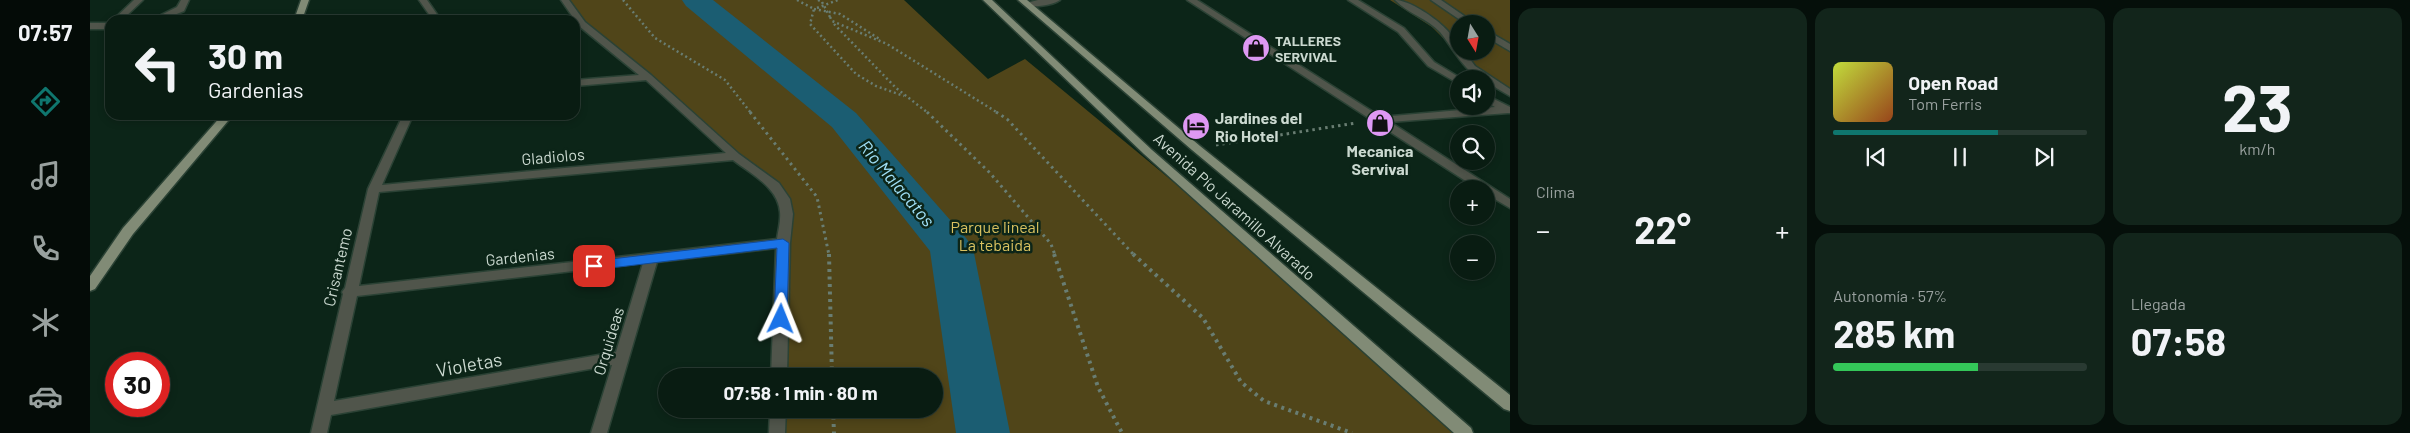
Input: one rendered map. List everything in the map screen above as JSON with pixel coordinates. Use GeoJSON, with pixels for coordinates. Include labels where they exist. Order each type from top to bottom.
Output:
{"type":"FeatureCollection","features":[{"type":"Feature","properties":{"kind":"main road"},"geometry":{"type":"LineString","coordinates":[[300,15],[305,0]]}},
{"type":"Feature","properties":{"kind":"main road","name":"Avenida Pío Jaramillo Alvarado"},"geometry":{"type":"LineString","coordinates":[[987,0],[1148,152],[1465,433]]}},
{"type":"Feature","properties":{"kind":"main road","name":"Avenida Pío Jaramillo Alvarado"},"geometry":{"type":"LineString","coordinates":[[1024,2],[1196,148],[1510,404]]}},
{"type":"Feature","properties":{"kind":"main road"},"geometry":{"type":"LineString","coordinates":[[90,286],[128,231],[224,120]]}},
{"type":"Feature","properties":{"kind":"street"},"geometry":{"type":"LineString","coordinates":[[123,15],[138,0]]}},
{"type":"Feature","properties":{"kind":"street"},"geometry":{"type":"LineString","coordinates":[[167,15],[181,9],[185,0]]}},
{"type":"Feature","properties":{"kind":"street"},"geometry":{"type":"LineString","coordinates":[[424,0],[434,15]]}},
{"type":"Feature","properties":{"kind":"street"},"geometry":{"type":"LineString","coordinates":[[565,0],[573,15]]}},
{"type":"Feature","properties":{"kind":"street"},"geometry":{"type":"LineString","coordinates":[[1024,2],[1056,0]]}},
{"type":"Feature","properties":{"kind":"street"},"geometry":{"type":"LineString","coordinates":[[1191,0],[1510,204]]}},
{"type":"Feature","properties":{"kind":"street"},"geometry":{"type":"LineString","coordinates":[[1352,0],[1401,30],[1431,64],[1450,76]]}},
{"type":"Feature","properties":{"kind":"street"},"geometry":{"type":"LineString","coordinates":[[1399,0],[1442,29],[1472,68],[1510,93]]}},
{"type":"Feature","properties":{"kind":"street"},"geometry":{"type":"LineString","coordinates":[[1435,0],[1458,15]]}},
{"type":"Feature","properties":{"kind":"street"},"geometry":{"type":"LineString","coordinates":[[90,26],[105,26]]}},
{"type":"Feature","properties":{"kind":"street"},"geometry":{"type":"LineString","coordinates":[[580,26],[648,77],[735,156],[775,186],[784,199],[788,214],[783,243],[779,368]]}},
{"type":"Feature","properties":{"kind":"street"},"geometry":{"type":"LineString","coordinates":[[1495,39],[1510,48]]}},
{"type":"Feature","properties":{"kind":"street"},"geometry":{"type":"LineString","coordinates":[[580,83],[648,77]]}},
{"type":"Feature","properties":{"kind":"street"},"geometry":{"type":"LineString","coordinates":[[1495,103],[1508,110]]}},
{"type":"Feature","properties":{"kind":"street"},"geometry":{"type":"LineString","coordinates":[[1379,120],[1508,110]]}},
{"type":"Feature","properties":{"kind":"street","name":"Crisantemo"},"geometry":{"type":"LineString","coordinates":[[319,433],[349,292],[374,189],[406,120]]}},
{"type":"Feature","properties":{"kind":"street","name":"Gladiolos"},"geometry":{"type":"LineString","coordinates":[[374,189],[735,156]]}},
{"type":"Feature","properties":{"kind":"street","name":"Gardenias"},"geometry":{"type":"LineString","coordinates":[[349,292],[783,243]]}},
{"type":"Feature","properties":{"kind":"street","name":"Orquideas"},"geometry":{"type":"LineString","coordinates":[[600,433],[651,259]]}},
{"type":"Feature","properties":{"kind":"street","name":"Violetas"},"geometry":{"type":"LineString","coordinates":[[324,410],[621,357]]}},
{"type":"Feature","properties":{"kind":"street"},"geometry":{"type":"LineString","coordinates":[[777,433],[778,418]]}},
{"type":"Feature","properties":{"kind":"path"},"geometry":{"type":"LineString","coordinates":[[797,0],[814,9],[840,14],[1006,119],[1140,262],[1202,318],[1241,382],[1264,401],[1352,433]]}},
{"type":"Feature","properties":{"kind":"path"},"geometry":{"type":"LineString","coordinates":[[818,0],[822,2],[831,19],[896,88],[934,118],[990,173],[1052,244],[1098,387],[1122,433]]}},
{"type":"Feature","properties":{"kind":"path"},"geometry":{"type":"LineString","coordinates":[[814,9],[838,0]]}},
{"type":"Feature","properties":{"kind":"path"},"geometry":{"type":"LineString","coordinates":[[814,9],[810,24],[856,74],[876,86],[908,98]]}},
{"type":"Feature","properties":{"kind":"path"},"geometry":{"type":"LineString","coordinates":[[831,19],[886,44]]}},
{"type":"Feature","properties":{"kind":"path"},"geometry":{"type":"LineString","coordinates":[[1196,148],[1379,120]]}},
{"type":"Feature","properties":{"kind":"path"},"geometry":{"type":"LineString","coordinates":[[833,418],[834,433]]}},
{"type":"Feature","properties":{"kind":"green space","name":"Parque lineal La tebaida"},"geometry":{"type":"Polygon","coordinates":[[[565,0],[904,0],[988,79],[1025,59],[1293,281],[1465,433],[777,433],[778,418],[943,418],[943,368],[779,368],[784,199],[582,24],[580,15],[576,15],[565,0]]]}},
{"type":"Feature","properties":{"kind":"green space"},"geometry":{"type":"Polygon","coordinates":[[[1390,0],[1510,0],[1510,93],[1495,84],[1495,70],[1475,70],[1465,60],[1495,60],[1495,15],[1450,15],[1450,45],[1432,27],[1390,0]]]}},
{"type":"Feature","properties":{"kind":"waterway","name":"Rio Malacatos"},"geometry":{"type":"LineString","coordinates":[[696,0],[844,120],[951,248],[983,433]]}},
{"type":"Feature","properties":{"kind":"place","name":"TALLERES SERVIVAL"},"geometry":{"type":"Point","coordinates":[1256,48]}},
{"type":"Feature","properties":{"kind":"place","name":"Mecanica Servival"},"geometry":{"type":"Point","coordinates":[1380,123]}},
{"type":"Feature","properties":{"kind":"place","name":"Jardines del Rio Hotel"},"geometry":{"type":"Point","coordinates":[1196,126]}},
{"type":"Feature","properties":{"kind":"route"},"geometry":{"type":"LineString","coordinates":[[594,266],[783,243],[781,319]]}}]}
